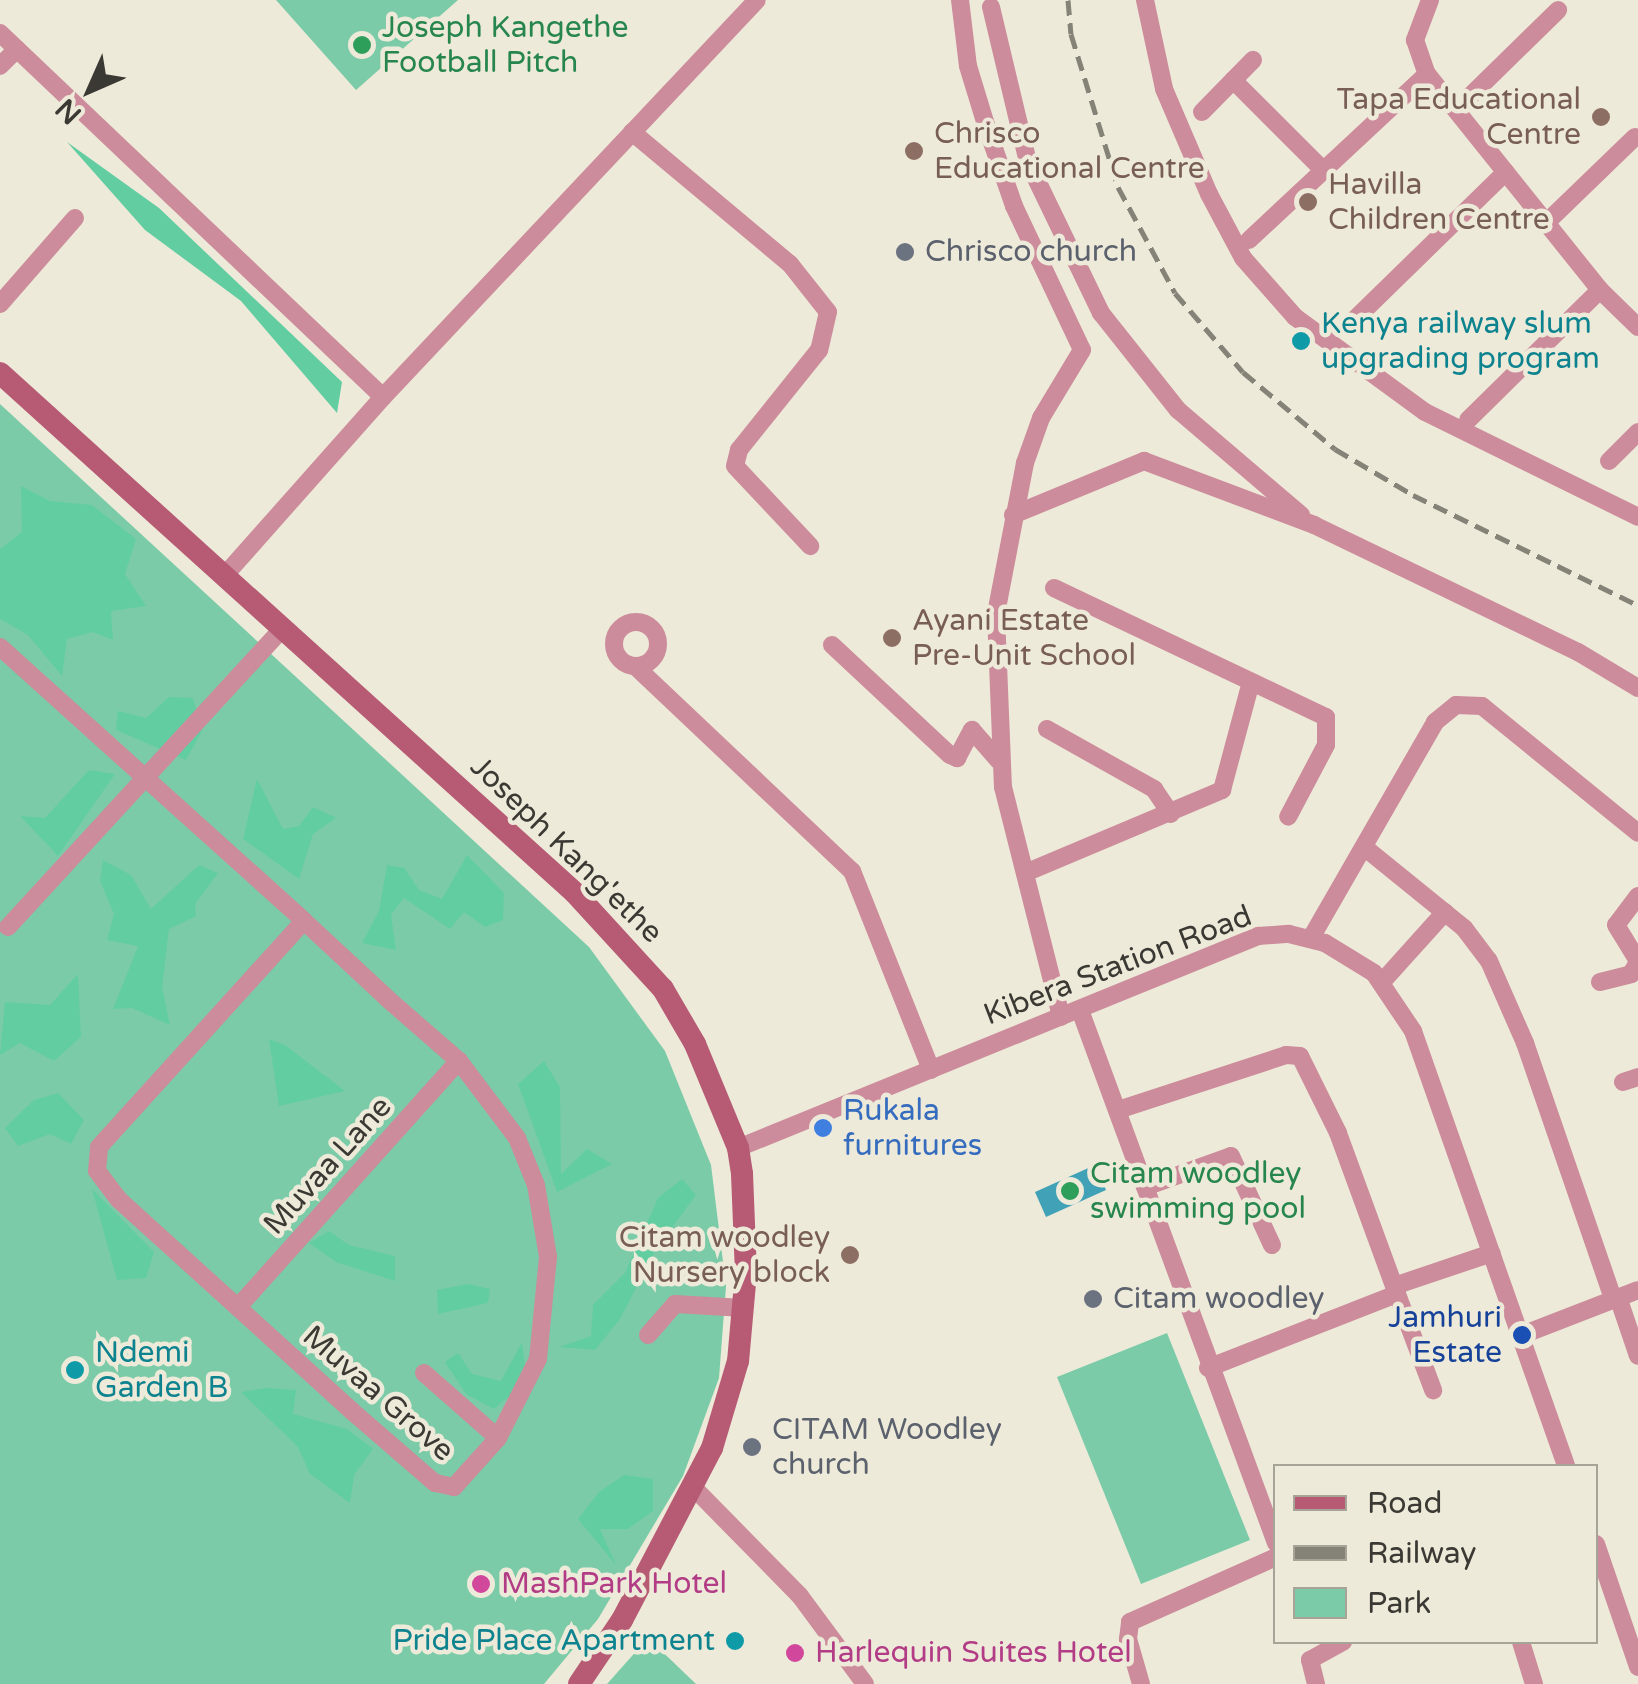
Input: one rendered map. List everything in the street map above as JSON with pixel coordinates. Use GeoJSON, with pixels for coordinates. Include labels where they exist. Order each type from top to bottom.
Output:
{"type":"FeatureCollection","features":[{"type":"Feature","properties":{"kind":"street"},"geometry":{"type":"LineString","coordinates":[[224,575],[383,396],[756,0]]}},
{"type":"Feature","properties":{"kind":"street"},"geometry":{"type":"LineString","coordinates":[[960,0],[968,66],[1014,206],[1082,350],[1041,418],[1013,515],[996,614],[999,761],[1062,1017]]}},
{"type":"Feature","properties":{"kind":"street"},"geometry":{"type":"LineString","coordinates":[[1144,0],[1164,89],[1201,179],[1243,258],[1295,317],[1426,412],[1638,516]]}},
{"type":"Feature","properties":{"kind":"street"},"geometry":{"type":"LineString","coordinates":[[1430,0],[1415,40],[1428,74],[1600,290],[1638,327]]}},
{"type":"Feature","properties":{"kind":"street"},"geometry":{"type":"LineString","coordinates":[[992,7],[1028,162],[1102,312],[1178,410],[1314,524]]}},
{"type":"Feature","properties":{"kind":"street"},"geometry":{"type":"LineString","coordinates":[[1456,110],[1558,10]]}},
{"type":"Feature","properties":{"kind":"street"},"geometry":{"type":"LineString","coordinates":[[0,33],[383,396]]}},
{"type":"Feature","properties":{"kind":"street"},"geometry":{"type":"LineString","coordinates":[[0,66],[17,49]]}},
{"type":"Feature","properties":{"kind":"street"},"geometry":{"type":"LineString","coordinates":[[1202,112],[1252,60]]}},
{"type":"Feature","properties":{"kind":"street"},"geometry":{"type":"LineString","coordinates":[[1249,240],[1322,168],[1428,74]]}},
{"type":"Feature","properties":{"kind":"street"},"geometry":{"type":"LineString","coordinates":[[1233,80],[1322,168]]}},
{"type":"Feature","properties":{"kind":"street"},"geometry":{"type":"LineString","coordinates":[[632,132],[790,264],[828,312],[820,350],[739,450],[735,466],[810,546]]}},
{"type":"Feature","properties":{"kind":"street"},"geometry":{"type":"LineString","coordinates":[[1548,220],[1635,138]]}},
{"type":"Feature","properties":{"kind":"street"},"geometry":{"type":"LineString","coordinates":[[1351,324],[1506,172]]}},
{"type":"Feature","properties":{"kind":"street"},"geometry":{"type":"LineString","coordinates":[[0,304],[75,218]]}},
{"type":"Feature","properties":{"kind":"street"},"geometry":{"type":"LineString","coordinates":[[1468,420],[1600,290]]}},
{"type":"Feature","properties":{"kind":"street","name":"Joseph Kang'ethe"},"geometry":{"type":"LineString","coordinates":[[0,373],[575,893],[636,957],[694,1044],[738,1148],[744,1308],[726,1412],[622,1620],[579,1684]]}},
{"type":"Feature","properties":{"kind":"street"},"geometry":{"type":"LineString","coordinates":[[1609,460],[1638,432]]}},
{"type":"Feature","properties":{"kind":"street"},"geometry":{"type":"LineString","coordinates":[[1013,515],[1144,462],[1314,524],[1578,652],[1638,688]]}},
{"type":"Feature","properties":{"kind":"street"},"geometry":{"type":"LineString","coordinates":[[1054,588],[1250,682],[1315,706],[1329,725],[1326,745],[1288,817]]}},
{"type":"Feature","properties":{"kind":"street"},"geometry":{"type":"LineString","coordinates":[[8,928],[283,628]]}},
{"type":"Feature","properties":{"kind":"street"},"geometry":{"type":"LineString","coordinates":[[832,645],[950,754],[957,758],[972,730],[999,761]]}},
{"type":"Feature","properties":{"kind":"street"},"geometry":{"type":"LineString","coordinates":[[0,647],[304,921]]}},
{"type":"Feature","properties":{"kind":"street"},"geometry":{"type":"LineString","coordinates":[[635,666],[852,872],[931,1070]]}},
{"type":"Feature","properties":{"kind":"street"},"geometry":{"type":"LineString","coordinates":[[1025,873],[1212,799],[1228,782],[1250,682]]}},
{"type":"Feature","properties":{"kind":"street"},"geometry":{"type":"LineString","coordinates":[[1311,938],[1435,722],[1456,705],[1482,706],[1638,833]]}},
{"type":"Feature","properties":{"kind":"street"},"geometry":{"type":"LineString","coordinates":[[1047,729],[1154,790],[1171,814]]}},
{"type":"Feature","properties":{"kind":"street"},"geometry":{"type":"LineString","coordinates":[[1364,847],[1444,912],[1489,961],[1525,1042],[1638,1356]]}},
{"type":"Feature","properties":{"kind":"street"},"geometry":{"type":"LineString","coordinates":[[1600,982],[1631,974],[1638,962],[1616,925],[1638,896]]}},
{"type":"Feature","properties":{"kind":"street"},"geometry":{"type":"LineString","coordinates":[[1382,982],[1444,912]]}},
{"type":"Feature","properties":{"kind":"street","name":"Muvaa Grove"},"geometry":{"type":"LineString","coordinates":[[304,921],[458,1061],[517,1138],[536,1185],[550,1280],[538,1360],[498,1438],[464,1480],[447,1488],[434,1483],[105,1186],[96,1151],[304,921]]}},
{"type":"Feature","properties":{"kind":"street","name":"Kibera Station Road"},"geometry":{"type":"LineString","coordinates":[[738,1148],[1258,936],[1311,938],[1350,954],[1382,982],[1413,1031],[1564,1464]]}},
{"type":"Feature","properties":{"kind":"street"},"geometry":{"type":"LineString","coordinates":[[1080,1010],[1208,1368],[1273,1535]]}},
{"type":"Feature","properties":{"kind":"street"},"geometry":{"type":"LineString","coordinates":[[1118,1110],[1286,1055],[1300,1056],[1338,1133],[1433,1390]]}},
{"type":"Feature","properties":{"kind":"street","name":"Muvaa Lane"},"geometry":{"type":"LineString","coordinates":[[238,1307],[458,1061]]}},
{"type":"Feature","properties":{"kind":"street"},"geometry":{"type":"LineString","coordinates":[[1145,1187],[1231,1156],[1272,1244]]}},
{"type":"Feature","properties":{"kind":"street"},"geometry":{"type":"LineString","coordinates":[[1208,1368],[1492,1253]]}},
{"type":"Feature","properties":{"kind":"street"},"geometry":{"type":"LineString","coordinates":[[1522,1335],[1638,1290]]}},
{"type":"Feature","properties":{"kind":"street"},"geometry":{"type":"LineString","coordinates":[[648,1335],[676,1304],[744,1308]]}},
{"type":"Feature","properties":{"kind":"street"},"geometry":{"type":"LineString","coordinates":[[424,1373],[498,1438]]}},
{"type":"Feature","properties":{"kind":"street"},"geometry":{"type":"LineString","coordinates":[[692,1486],[800,1596],[865,1684]]}},
{"type":"Feature","properties":{"kind":"street"},"geometry":{"type":"LineString","coordinates":[[1598,1550],[1638,1667]]}},
{"type":"Feature","properties":{"kind":"street"},"geometry":{"type":"LineString","coordinates":[[1141,1684],[1128,1639],[1130,1622],[1273,1559]]}},
{"type":"Feature","properties":{"kind":"street"},"geometry":{"type":"LineString","coordinates":[[1316,1684],[1310,1660],[1339,1644]]}},
{"type":"Feature","properties":{"kind":"street"},"geometry":{"type":"LineString","coordinates":[[1522,1644],[1534,1684]]}},
{"type":"Feature","properties":{"kind":"green space","name":"Joseph Kangethe Football Pitch"},"geometry":{"type":"Polygon","coordinates":[[[276,0],[458,0],[356,90],[276,0]]]}},
{"type":"Feature","properties":{"kind":"green space"},"geometry":{"type":"Polygon","coordinates":[[[67,142],[159,208],[342,382],[337,413],[241,301],[145,230],[67,142]]]}},
{"type":"Feature","properties":{"kind":"green space"},"geometry":{"type":"Polygon","coordinates":[[[0,404],[589,947],[665,1051],[711,1165],[726,1286],[719,1378],[683,1476],[598,1619],[544,1684],[0,1684],[0,404]]]}},
{"type":"Feature","properties":{"kind":"green space"},"geometry":{"type":"Polygon","coordinates":[[[21,486],[50,501],[92,505],[136,539],[125,574],[146,606],[111,611],[113,640],[93,632],[67,639],[62,676],[28,635],[0,619],[0,549],[22,532],[21,486]]]}},
{"type":"Feature","properties":{"kind":"green space"},"geometry":{"type":"Polygon","coordinates":[[[169,697],[193,698],[202,731],[186,760],[116,730],[118,711],[146,718],[169,697]]]}},
{"type":"Feature","properties":{"kind":"green space"},"geometry":{"type":"Polygon","coordinates":[[[89,770],[115,774],[58,856],[20,816],[45,818],[89,770]]]}},
{"type":"Feature","properties":{"kind":"green space"},"geometry":{"type":"Polygon","coordinates":[[[257,779],[283,829],[299,826],[313,807],[336,818],[313,834],[299,879],[243,839],[257,779]]]}},
{"type":"Feature","properties":{"kind":"green space"},"geometry":{"type":"Polygon","coordinates":[[[467,855],[504,893],[503,920],[485,927],[464,912],[450,929],[404,898],[391,915],[396,950],[362,943],[379,911],[387,865],[404,868],[419,890],[442,899],[467,855]]]}},
{"type":"Feature","properties":{"kind":"green space"},"geometry":{"type":"Polygon","coordinates":[[[103,860],[131,875],[151,909],[199,865],[218,873],[195,904],[196,916],[169,929],[162,987],[170,1025],[132,1008],[113,1009],[138,946],[107,940],[114,914],[100,881],[103,860]]]}},
{"type":"Feature","properties":{"kind":"green space"},"geometry":{"type":"Polygon","coordinates":[[[78,974],[81,1037],[54,1061],[20,1043],[0,1055],[5,1002],[50,1005],[78,974]]]}},
{"type":"Feature","properties":{"kind":"green space"},"geometry":{"type":"Polygon","coordinates":[[[269,1039],[285,1045],[345,1091],[279,1106],[269,1039]]]}},
{"type":"Feature","properties":{"kind":"green space"},"geometry":{"type":"Polygon","coordinates":[[[544,1061],[560,1087],[561,1174],[587,1149],[612,1164],[557,1192],[518,1084],[544,1061]]]}},
{"type":"Feature","properties":{"kind":"green space"},"geometry":{"type":"Polygon","coordinates":[[[58,1093],[84,1120],[71,1144],[50,1134],[18,1146],[5,1128],[34,1100],[58,1093]]]}},
{"type":"Feature","properties":{"kind":"green space"},"geometry":{"type":"Polygon","coordinates":[[[682,1179],[696,1195],[656,1249],[620,1319],[595,1350],[559,1347],[591,1336],[593,1305],[625,1273],[658,1198],[682,1179]]]}},
{"type":"Feature","properties":{"kind":"green space"},"geometry":{"type":"Polygon","coordinates":[[[92,1189],[154,1252],[146,1278],[117,1280],[92,1189]]]}},
{"type":"Feature","properties":{"kind":"green space"},"geometry":{"type":"Polygon","coordinates":[[[329,1231],[349,1245],[395,1256],[395,1281],[336,1262],[309,1243],[329,1231]]]}},
{"type":"Feature","properties":{"kind":"green space"},"geometry":{"type":"Polygon","coordinates":[[[468,1284],[490,1289],[488,1303],[438,1314],[437,1290],[468,1284]]]}},
{"type":"Feature","properties":{"kind":"green space"},"geometry":{"type":"Polygon","coordinates":[[[1167,1333],[1250,1540],[1141,1584],[1057,1377],[1167,1333]]]}},
{"type":"Feature","properties":{"kind":"green space"},"geometry":{"type":"Polygon","coordinates":[[[522,1342],[525,1366],[512,1394],[494,1409],[466,1394],[445,1362],[458,1353],[472,1374],[501,1381],[522,1342]]]}},
{"type":"Feature","properties":{"kind":"green space"},"geometry":{"type":"Polygon","coordinates":[[[266,1388],[296,1390],[293,1414],[347,1429],[373,1449],[354,1475],[350,1503],[310,1474],[298,1447],[241,1392],[266,1388]]]}},
{"type":"Feature","properties":{"kind":"green space"},"geometry":{"type":"Polygon","coordinates":[[[624,1475],[653,1479],[653,1511],[628,1529],[600,1529],[616,1565],[578,1519],[599,1492],[624,1475]]]}},
{"type":"Feature","properties":{"kind":"green space"},"geometry":{"type":"Polygon","coordinates":[[[648,1638],[696,1684],[607,1684],[648,1638]]]}},
{"type":"Feature","properties":{"kind":"water","name":"Citam woodley swimming pool"},"geometry":{"type":"Polygon","coordinates":[[[1095,1165],[1106,1190],[1046,1217],[1035,1192],[1095,1165]]]}},
{"type":"Feature","properties":{"kind":"railway"},"geometry":{"type":"LineString","coordinates":[[1068,0],[1071,34],[1118,187],[1175,293],[1243,372],[1335,449],[1413,495],[1638,605]]}},
{"type":"Feature","properties":{"kind":"place","name":"Joseph Kangethe Football Pitch"},"geometry":{"type":"Point","coordinates":[362,45]}},
{"type":"Feature","properties":{"kind":"place","name":"Tapa Educational Centre"},"geometry":{"type":"Point","coordinates":[1601,117]}},
{"type":"Feature","properties":{"kind":"place","name":"Chrisco Educational Centre"},"geometry":{"type":"Point","coordinates":[914,151]}},
{"type":"Feature","properties":{"kind":"place","name":"Havilla Children Centre"},"geometry":{"type":"Point","coordinates":[1308,202]}},
{"type":"Feature","properties":{"kind":"place","name":"Chrisco church"},"geometry":{"type":"Point","coordinates":[905,252]}},
{"type":"Feature","properties":{"kind":"place","name":"Kenya railway slum upgrading program"},"geometry":{"type":"Point","coordinates":[1301,341]}},
{"type":"Feature","properties":{"kind":"place","name":"Ayani Estate Pre-Unit School"},"geometry":{"type":"Point","coordinates":[892,638]}},
{"type":"Feature","properties":{"kind":"place","name":"Rukala furnitures"},"geometry":{"type":"Point","coordinates":[823,1128]}},
{"type":"Feature","properties":{"kind":"place","name":"Citam woodley swimming pool"},"geometry":{"type":"Point","coordinates":[1070,1191]}},
{"type":"Feature","properties":{"kind":"place","name":"Citam woodley Nursery block"},"geometry":{"type":"Point","coordinates":[850,1255]}},
{"type":"Feature","properties":{"kind":"place","name":"Citam woodley"},"geometry":{"type":"Point","coordinates":[1093,1299]}},
{"type":"Feature","properties":{"kind":"place","name":"Jamhuri Estate"},"geometry":{"type":"Point","coordinates":[1522,1335]}},
{"type":"Feature","properties":{"kind":"place","name":"Ndemi Garden B"},"geometry":{"type":"Point","coordinates":[75,1370]}},
{"type":"Feature","properties":{"kind":"place","name":"CITAM Woodley church"},"geometry":{"type":"Point","coordinates":[752,1447]}},
{"type":"Feature","properties":{"kind":"place","name":"MashPark Hotel"},"geometry":{"type":"Point","coordinates":[481,1584]}},
{"type":"Feature","properties":{"kind":"place","name":"Pride Place Apartment"},"geometry":{"type":"Point","coordinates":[735,1641]}},
{"type":"Feature","properties":{"kind":"place","name":"Harlequin Suites Hotel"},"geometry":{"type":"Point","coordinates":[795,1653]}}]}
